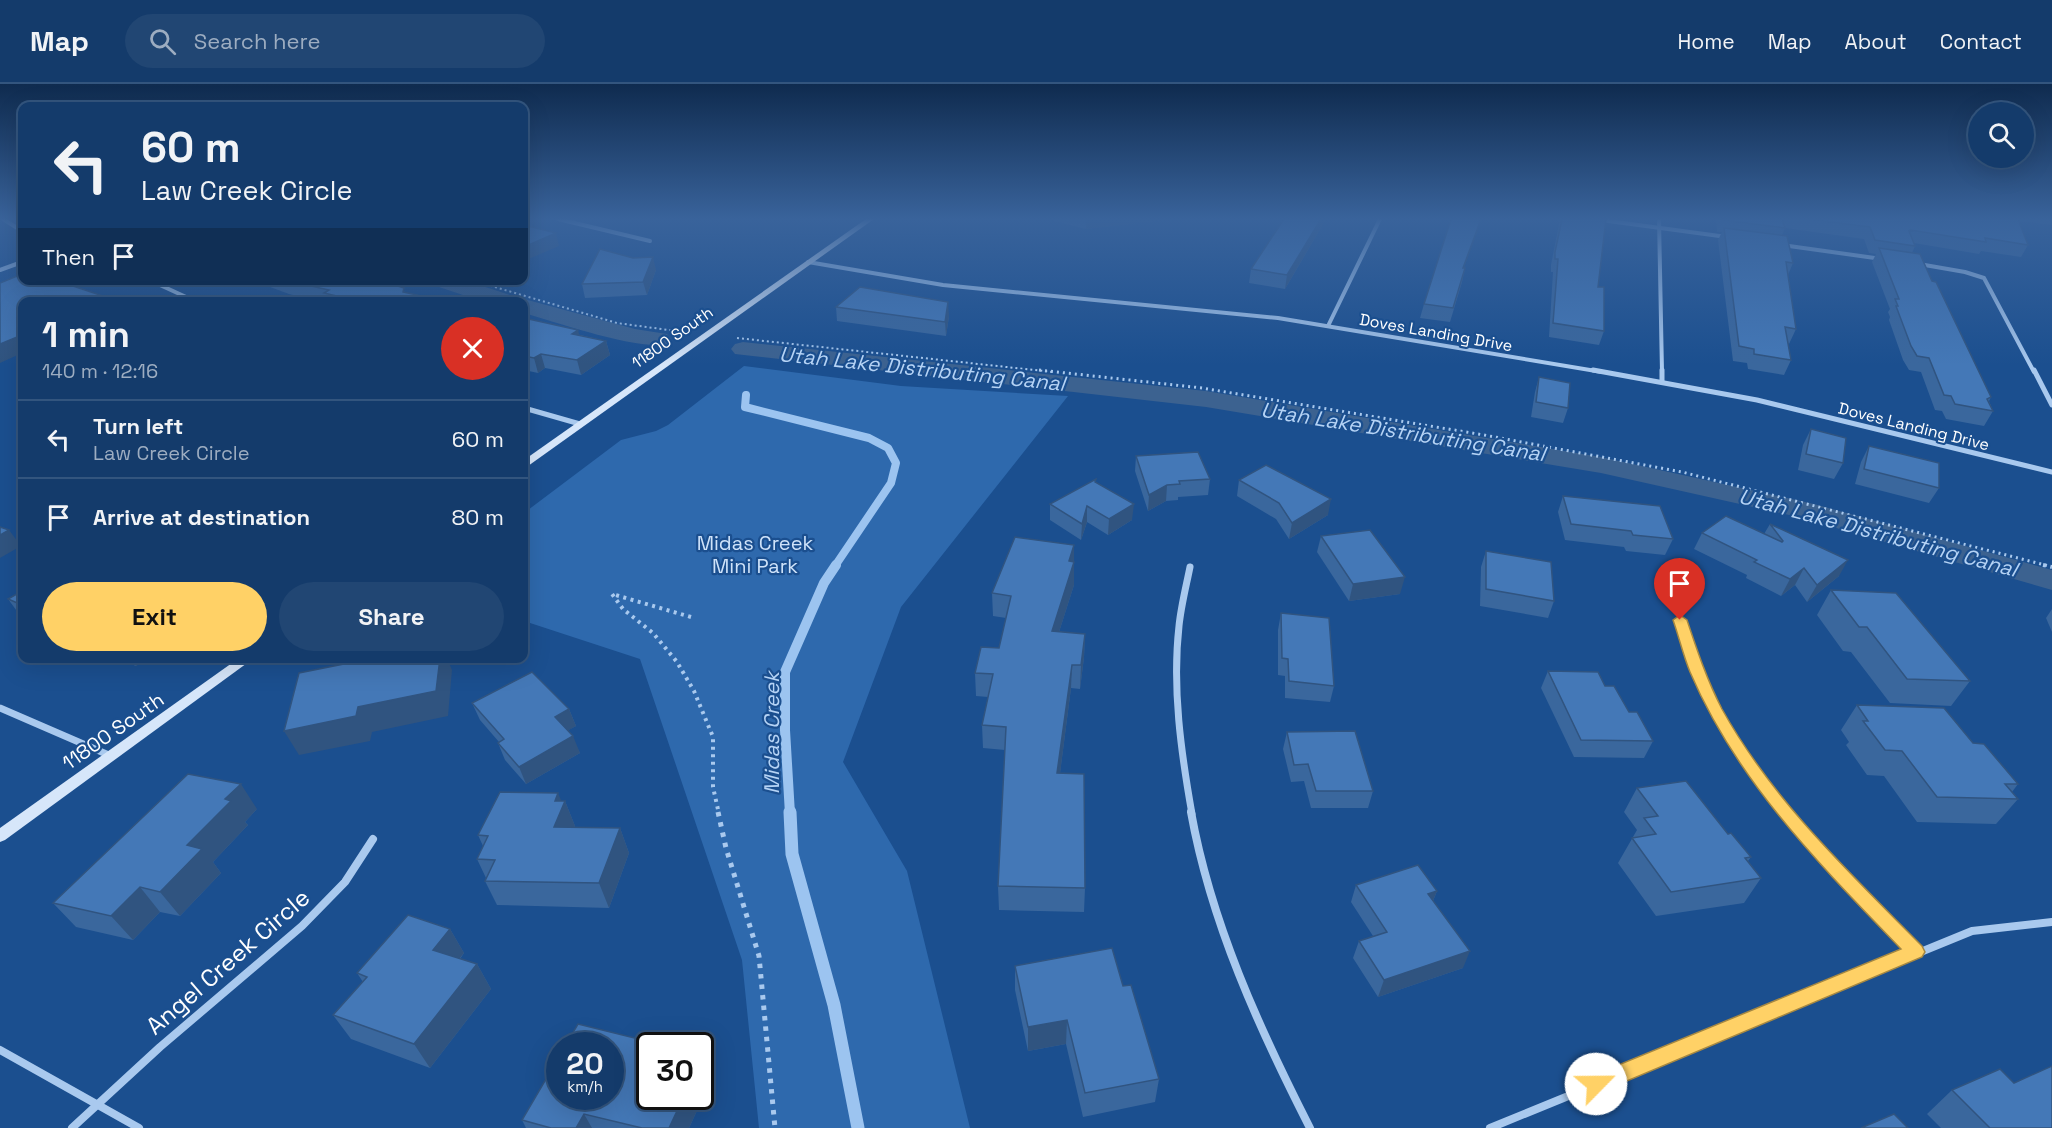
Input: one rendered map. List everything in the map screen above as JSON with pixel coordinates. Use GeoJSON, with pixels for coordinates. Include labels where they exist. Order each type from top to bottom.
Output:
{"type":"FeatureCollection","features":[{"type":"Feature","properties":{"kind":"main road","name":"11800 South"},"geometry":{"type":"LineString","coordinates":[[528,461],[800,268]]}},
{"type":"Feature","properties":{"kind":"main road","name":"11800 South"},"geometry":{"type":"LineString","coordinates":[[0,836],[241,663]]}},
{"type":"Feature","properties":{"kind":"street","name":"Doves Landing Drive"},"geometry":{"type":"LineString","coordinates":[[842,268],[943,285],[1217,311],[1328,326],[1662,382],[1757,400],[2052,472]]}},
{"type":"Feature","properties":{"kind":"street"},"geometry":{"type":"LineString","coordinates":[[1328,326],[1356,268]]}},
{"type":"Feature","properties":{"kind":"street"},"geometry":{"type":"LineString","coordinates":[[1660,268],[1662,382]]}},
{"type":"Feature","properties":{"kind":"street"},"geometry":{"type":"LineString","coordinates":[[1940,268],[1984,278],[2052,405]]}},
{"type":"Feature","properties":{"kind":"street"},"geometry":{"type":"LineString","coordinates":[[160,285],[186,297]]}},
{"type":"Feature","properties":{"kind":"street"},"geometry":{"type":"LineString","coordinates":[[528,409],[580,424]]}},
{"type":"Feature","properties":{"kind":"street"},"geometry":{"type":"LineString","coordinates":[[1190,567],[1178,631],[1176,689],[1184,779],[1205,876],[1242,987],[1310,1128]]}},
{"type":"Feature","properties":{"kind":"street"},"geometry":{"type":"LineString","coordinates":[[1680,620],[1696,670],[1714,708],[1752,768],[1811,844],[1916,952]]}},
{"type":"Feature","properties":{"kind":"street"},"geometry":{"type":"LineString","coordinates":[[0,708],[111,756]]}},
{"type":"Feature","properties":{"kind":"street","name":"Angel Creek Circle"},"geometry":{"type":"LineString","coordinates":[[72,1128],[302,926],[345,882],[373,839]]}},
{"type":"Feature","properties":{"kind":"street"},"geometry":{"type":"LineString","coordinates":[[1490,1128],[1972,931],[2052,922]]}},
{"type":"Feature","properties":{"kind":"street"},"geometry":{"type":"LineString","coordinates":[[0,1050],[139,1128]]}},
{"type":"Feature","properties":{"kind":"path"},"geometry":{"type":"LineString","coordinates":[[488,285],[617,323],[677,332]]}},
{"type":"Feature","properties":{"kind":"path"},"geometry":{"type":"LineString","coordinates":[[737,338],[1202,388],[1484,435],[1682,472],[2052,567]]}},
{"type":"Feature","properties":{"kind":"path"},"geometry":{"type":"LineString","coordinates":[[691,617],[612,594],[623,609],[653,633],[677,662],[694,691],[713,737],[715,797],[726,848],[759,956],[775,1128]]}},
{"type":"Feature","properties":{"kind":"green space","name":"Midas Creek Mini Park"},"geometry":{"type":"Polygon","coordinates":[[[744,366],[901,386],[1068,396],[901,607],[843,762],[907,871],[970,1128],[759,1128],[742,960],[640,659],[528,622],[528,510],[621,440],[656,431],[668,425],[744,366]]]}},
{"type":"Feature","properties":{"kind":"building"},"geometry":{"type":"Polygon","coordinates":[[[590,268],[649,268],[643,282],[582,284],[590,268]]]}},
{"type":"Feature","properties":{"kind":"building"},"geometry":{"type":"Polygon","coordinates":[[[1252,268],[1291,268],[1287,275],[1252,268]]]}},
{"type":"Feature","properties":{"kind":"building"},"geometry":{"type":"Polygon","coordinates":[[[1436,268],[1465,268],[1453,308],[1424,304],[1436,268]]]}},
{"type":"Feature","properties":{"kind":"building"},"geometry":{"type":"Polygon","coordinates":[[[1557,268],[1600,268],[1598,287],[1604,287],[1604,331],[1553,323],[1557,268]]]}},
{"type":"Feature","properties":{"kind":"building"},"geometry":{"type":"Polygon","coordinates":[[[1729,268],[1787,268],[1796,329],[1785,327],[1791,360],[1754,354],[1754,349],[1739,346],[1729,268]]]}},
{"type":"Feature","properties":{"kind":"building"},"geometry":{"type":"Polygon","coordinates":[[[1887,268],[1926,268],[1932,281],[1936,282],[1991,397],[1987,399],[1993,411],[1955,404],[1951,396],[1944,395],[1929,358],[1917,356],[1911,346],[1896,306],[1898,306],[1895,299],[1899,299],[1887,268]]]}},
{"type":"Feature","properties":{"kind":"building"},"geometry":{"type":"Polygon","coordinates":[[[18,276],[18,285],[70,285],[106,297],[18,297],[18,337],[0,344],[0,283],[18,276]]]}},
{"type":"Feature","properties":{"kind":"building"},"geometry":{"type":"Polygon","coordinates":[[[306,285],[395,285],[404,288],[403,292],[426,297],[341,297],[324,293],[329,290],[306,285]]]}},
{"type":"Feature","properties":{"kind":"building"},"geometry":{"type":"Polygon","coordinates":[[[860,287],[948,302],[945,322],[836,307],[860,287]]]}},
{"type":"Feature","properties":{"kind":"building"},"geometry":{"type":"Polygon","coordinates":[[[528,319],[578,330],[572,334],[606,341],[577,360],[541,354],[534,358],[528,357],[528,319]]]}},
{"type":"Feature","properties":{"kind":"building"},"geometry":{"type":"Polygon","coordinates":[[[1539,377],[1570,383],[1568,408],[1536,402],[1539,377]]]}},
{"type":"Feature","properties":{"kind":"building"},"geometry":{"type":"Polygon","coordinates":[[[1811,429],[1846,438],[1843,463],[1806,454],[1811,429]]]}},
{"type":"Feature","properties":{"kind":"building"},"geometry":{"type":"Polygon","coordinates":[[[1869,446],[1939,463],[1939,488],[1864,469],[1869,446]]]}},
{"type":"Feature","properties":{"kind":"building"},"geometry":{"type":"Polygon","coordinates":[[[1198,452],[1210,479],[1179,481],[1180,484],[1167,485],[1149,495],[1136,456],[1198,452]]]}},
{"type":"Feature","properties":{"kind":"building"},"geometry":{"type":"Polygon","coordinates":[[[1266,465],[1331,499],[1292,523],[1279,503],[1239,480],[1266,465]]]}},
{"type":"Feature","properties":{"kind":"building"},"geometry":{"type":"Polygon","coordinates":[[[1096,479],[1095,482],[1134,504],[1109,519],[1087,506],[1082,524],[1050,504],[1096,479]]]}},
{"type":"Feature","properties":{"kind":"building"},"geometry":{"type":"Polygon","coordinates":[[[1563,496],[1660,506],[1673,539],[1633,535],[1631,531],[1571,524],[1563,496]]]}},
{"type":"Feature","properties":{"kind":"building"},"geometry":{"type":"Polygon","coordinates":[[[1726,516],[1782,542],[1770,524],[1848,560],[1817,585],[1804,568],[1790,579],[1702,533],[1726,516]]]}},
{"type":"Feature","properties":{"kind":"building"},"geometry":{"type":"Polygon","coordinates":[[[0,527],[9,530],[0,535],[0,527]]]}},
{"type":"Feature","properties":{"kind":"building"},"geometry":{"type":"Polygon","coordinates":[[[1370,530],[1405,577],[1353,584],[1321,536],[1370,530]]]}},
{"type":"Feature","properties":{"kind":"building"},"geometry":{"type":"Polygon","coordinates":[[[1015,537],[1074,545],[1069,561],[1074,562],[1052,631],[1085,634],[1081,665],[1072,665],[1057,773],[1084,774],[1085,888],[998,886],[1006,727],[982,725],[993,674],[975,673],[981,647],[999,648],[1011,596],[992,593],[1015,537]]]}},
{"type":"Feature","properties":{"kind":"building"},"geometry":{"type":"Polygon","coordinates":[[[1486,551],[1551,562],[1554,601],[1486,589],[1486,551]]]}},
{"type":"Feature","properties":{"kind":"building"},"geometry":{"type":"Polygon","coordinates":[[[1831,590],[1896,593],[1970,681],[1907,679],[1867,627],[1859,627],[1831,590]]]}},
{"type":"Feature","properties":{"kind":"building"},"geometry":{"type":"Polygon","coordinates":[[[18,593],[18,603],[8,599],[18,593]]]}},
{"type":"Feature","properties":{"kind":"building"},"geometry":{"type":"Polygon","coordinates":[[[1281,613],[1329,618],[1334,686],[1289,681],[1288,659],[1282,658],[1281,613]]]}},
{"type":"Feature","properties":{"kind":"building"},"geometry":{"type":"Polygon","coordinates":[[[349,663],[439,663],[436,691],[358,707],[356,716],[284,731],[299,673],[349,663]]]}},
{"type":"Feature","properties":{"kind":"building"},"geometry":{"type":"Polygon","coordinates":[[[1548,671],[1598,672],[1605,686],[1614,686],[1629,712],[1637,712],[1653,741],[1581,740],[1548,671]]]}},
{"type":"Feature","properties":{"kind":"building"},"geometry":{"type":"Polygon","coordinates":[[[532,672],[569,709],[555,717],[573,736],[519,767],[498,743],[504,739],[472,703],[532,672]]]}},
{"type":"Feature","properties":{"kind":"building"},"geometry":{"type":"Polygon","coordinates":[[[1857,705],[1944,708],[1973,743],[1984,744],[2018,784],[2005,784],[2018,799],[1937,797],[1902,751],[1885,750],[1863,721],[1868,721],[1857,705]]]}},
{"type":"Feature","properties":{"kind":"building"},"geometry":{"type":"Polygon","coordinates":[[[1355,731],[1373,791],[1316,791],[1308,764],[1294,765],[1287,732],[1355,731]]]}},
{"type":"Feature","properties":{"kind":"building"},"geometry":{"type":"Polygon","coordinates":[[[188,774],[241,784],[225,799],[231,801],[187,845],[202,849],[160,892],[140,887],[111,916],[53,903],[188,774]]]}},
{"type":"Feature","properties":{"kind":"building"},"geometry":{"type":"Polygon","coordinates":[[[1686,781],[1728,834],[1731,833],[1751,857],[1745,858],[1761,878],[1671,892],[1632,838],[1656,834],[1644,818],[1658,816],[1637,788],[1686,781]]]}},
{"type":"Feature","properties":{"kind":"building"},"geometry":{"type":"Polygon","coordinates":[[[500,792],[558,793],[555,801],[565,801],[554,827],[620,828],[599,883],[485,881],[495,860],[477,859],[488,836],[478,835],[500,792]]]}},
{"type":"Feature","properties":{"kind":"building"},"geometry":{"type":"Polygon","coordinates":[[[1418,865],[1437,891],[1428,894],[1470,951],[1384,980],[1359,941],[1387,932],[1356,885],[1418,865]]]}},
{"type":"Feature","properties":{"kind":"building"},"geometry":{"type":"Polygon","coordinates":[[[408,915],[450,929],[433,950],[477,964],[414,1044],[333,1015],[367,977],[357,973],[408,915]]]}},
{"type":"Feature","properties":{"kind":"building"},"geometry":{"type":"Polygon","coordinates":[[[1112,948],[1123,986],[1131,985],[1159,1079],[1085,1093],[1067,1020],[1028,1027],[1015,966],[1112,948]]]}},
{"type":"Feature","properties":{"kind":"building"},"geometry":{"type":"Polygon","coordinates":[[[578,1024],[610,1032],[573,1032],[578,1024]]]}},
{"type":"Feature","properties":{"kind":"building"},"geometry":{"type":"Polygon","coordinates":[[[624,1035],[636,1038],[636,1110],[677,1110],[669,1128],[642,1128],[584,1114],[576,1128],[551,1128],[522,1120],[546,1079],[546,1110],[624,1110],[624,1035]]]}},
{"type":"Feature","properties":{"kind":"building"},"geometry":{"type":"Polygon","coordinates":[[[2052,1066],[2052,1128],[1990,1128],[1952,1090],[2000,1069],[2014,1083],[2052,1066]]]}},
{"type":"Feature","properties":{"kind":"building"},"geometry":{"type":"Polygon","coordinates":[[[1894,1114],[1908,1128],[1861,1128],[1894,1114]]]}},
{"type":"Feature","properties":{"kind":"waterway","name":"Utah Lake Distributing Canal"},"geometry":{"type":"LineString","coordinates":[[456,285],[493,297]]}},
{"type":"Feature","properties":{"kind":"waterway","name":"Utah Lake Distributing Canal"},"geometry":{"type":"LineString","coordinates":[[528,307],[634,336],[659,339]]}},
{"type":"Feature","properties":{"kind":"waterway","name":"Utah Lake Distributing Canal"},"geometry":{"type":"LineString","coordinates":[[743,349],[1206,399],[1601,465],[1804,510],[2052,580]]}},
{"type":"Feature","properties":{"kind":"waterway","name":"Midas Creek"},"geometry":{"type":"LineString","coordinates":[[746,395],[745,407],[869,438],[888,448],[896,463],[891,483],[835,566]]}},
{"type":"Feature","properties":{"kind":"waterway","name":"Midas Creek"},"geometry":{"type":"LineString","coordinates":[[790,814],[785,730],[785,672],[824,583],[836,565]]}},
{"type":"Feature","properties":{"kind":"waterway","name":"Midas Creek"},"geometry":{"type":"LineString","coordinates":[[790,812],[792,854],[834,1005],[858,1128]]}},
{"type":"Feature","properties":{"kind":"route"},"geometry":{"type":"LineString","coordinates":[[1596,1084],[1916,952],[1811,844],[1771,795],[1739,750],[1714,708],[1696,670],[1680,620]]}}]}
